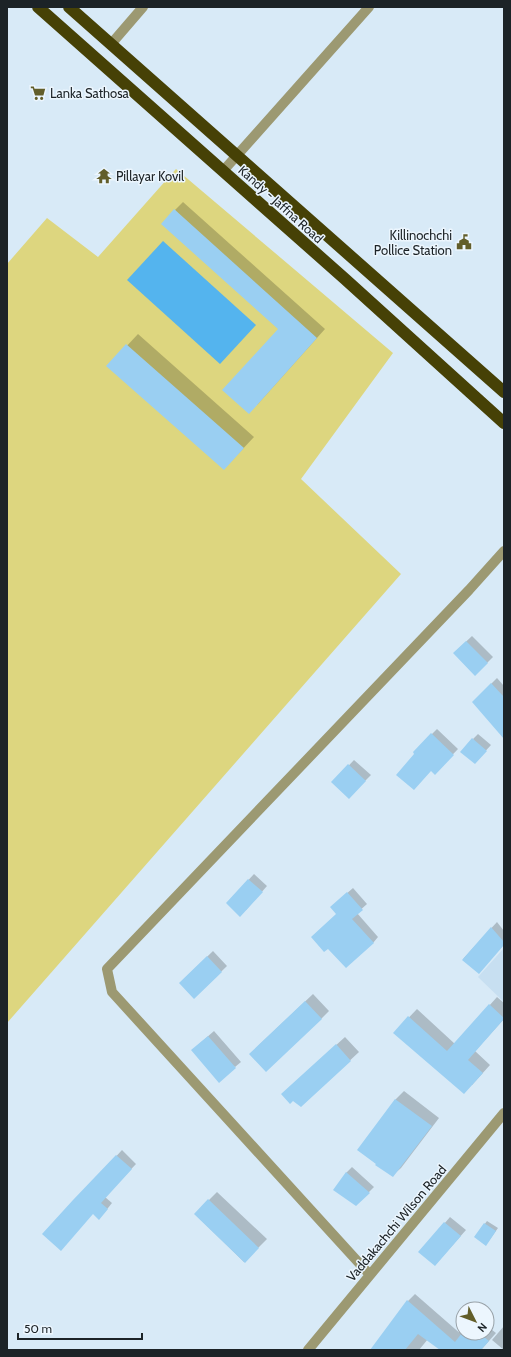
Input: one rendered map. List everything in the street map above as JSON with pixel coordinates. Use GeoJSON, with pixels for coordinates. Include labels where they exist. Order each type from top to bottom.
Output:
{"type":"FeatureCollection","features":[{"type":"Feature","properties":{"kind":"highway","name":"Kandy - Jaffna Road"},"geometry":{"type":"LineString","coordinates":[[38,7],[504,423]]}},
{"type":"Feature","properties":{"kind":"highway","name":"Kandy - Jaffna Road"},"geometry":{"type":"LineString","coordinates":[[69,7],[112,43],[504,392]]}},
{"type":"Feature","properties":{"kind":"street"},"geometry":{"type":"LineString","coordinates":[[112,43],[143,7]]}},
{"type":"Feature","properties":{"kind":"street"},"geometry":{"type":"LineString","coordinates":[[223,171],[369,7]]}},
{"type":"Feature","properties":{"kind":"street"},"geometry":{"type":"LineString","coordinates":[[370,1275],[112,992],[107,969],[469,590],[504,551]]}},
{"type":"Feature","properties":{"kind":"street","name":"Vaddakachchi Wilson Road"},"geometry":{"type":"LineString","coordinates":[[308,1350],[504,1113]]}},
{"type":"Feature","properties":{"kind":"shaded area"},"geometry":{"type":"Polygon","coordinates":[[[176,169],[393,353],[301,479],[401,574],[7,1023],[7,264],[47,218],[98,257],[176,169]]]}},
{"type":"Feature","properties":{"kind":"shaded area"},"geometry":{"type":"Polygon","coordinates":[[[504,948],[504,1002],[478,977],[504,948]]]}},
{"type":"Feature","properties":{"kind":"water"},"geometry":{"type":"Polygon","coordinates":[[[163,241],[256,325],[220,364],[127,280],[163,241]]]}},
{"type":"Feature","properties":{"kind":"building"},"geometry":{"type":"Polygon","coordinates":[[[174,209],[317,338],[249,414],[222,390],[278,329],[161,224],[174,209]]]}},
{"type":"Feature","properties":{"kind":"building"},"geometry":{"type":"Polygon","coordinates":[[[126,344],[244,448],[224,470],[106,366],[126,344]]]}},
{"type":"Feature","properties":{"kind":"building"},"geometry":{"type":"Polygon","coordinates":[[[466,641],[488,663],[475,676],[453,653],[466,641]]]}},
{"type":"Feature","properties":{"kind":"building"},"geometry":{"type":"Polygon","coordinates":[[[491,683],[504,697],[504,739],[472,702],[491,683]]]}},
{"type":"Feature","properties":{"kind":"building"},"geometry":{"type":"Polygon","coordinates":[[[431,733],[454,755],[435,775],[431,771],[414,790],[396,775],[414,754],[413,752],[431,733]]]}},
{"type":"Feature","properties":{"kind":"building"},"geometry":{"type":"Polygon","coordinates":[[[472,738],[487,751],[475,764],[460,752],[472,738]]]}},
{"type":"Feature","properties":{"kind":"building"},"geometry":{"type":"Polygon","coordinates":[[[348,764],[366,781],[349,799],[331,782],[348,764]]]}},
{"type":"Feature","properties":{"kind":"building"},"geometry":{"type":"Polygon","coordinates":[[[248,879],[263,892],[240,917],[226,903],[248,879]]]}},
{"type":"Feature","properties":{"kind":"building"},"geometry":{"type":"Polygon","coordinates":[[[347,892],[363,910],[352,919],[374,943],[346,968],[328,949],[324,952],[311,937],[336,914],[330,907],[347,892]]]}},
{"type":"Feature","properties":{"kind":"building"},"geometry":{"type":"Polygon","coordinates":[[[491,927],[504,942],[504,945],[479,974],[462,960],[491,927]]]}},
{"type":"Feature","properties":{"kind":"building"},"geometry":{"type":"Polygon","coordinates":[[[207,956],[222,972],[194,999],[179,983],[207,956]]]}},
{"type":"Feature","properties":{"kind":"building"},"geometry":{"type":"Polygon","coordinates":[[[305,1001],[322,1019],[266,1072],[249,1054],[305,1001]]]}},
{"type":"Feature","properties":{"kind":"building"},"geometry":{"type":"Polygon","coordinates":[[[489,1004],[504,1019],[468,1060],[483,1073],[464,1094],[393,1033],[408,1016],[447,1051],[489,1004]]]}},
{"type":"Feature","properties":{"kind":"building"},"geometry":{"type":"Polygon","coordinates":[[[208,1036],[236,1068],[219,1083],[191,1050],[208,1036]]]}},
{"type":"Feature","properties":{"kind":"building"},"geometry":{"type":"Polygon","coordinates":[[[336,1044],[351,1061],[301,1107],[293,1101],[290,1104],[281,1094],[336,1044]]]}},
{"type":"Feature","properties":{"kind":"building"},"geometry":{"type":"Polygon","coordinates":[[[395,1099],[432,1126],[393,1177],[375,1165],[376,1164],[357,1150],[395,1099]]]}},
{"type":"Feature","properties":{"kind":"building"},"geometry":{"type":"Polygon","coordinates":[[[116,1155],[132,1169],[101,1203],[108,1209],[99,1220],[93,1214],[61,1251],[42,1234],[116,1155]]]}},
{"type":"Feature","properties":{"kind":"building"},"geometry":{"type":"Polygon","coordinates":[[[346,1172],[370,1193],[356,1206],[333,1190],[346,1172]]]}},
{"type":"Feature","properties":{"kind":"building"},"geometry":{"type":"Polygon","coordinates":[[[208,1199],[259,1248],[245,1263],[194,1214],[208,1199]]]}},
{"type":"Feature","properties":{"kind":"building"},"geometry":{"type":"Polygon","coordinates":[[[444,1222],[461,1236],[435,1266],[418,1252],[444,1222]]]}},
{"type":"Feature","properties":{"kind":"building"},"geometry":{"type":"Polygon","coordinates":[[[484,1223],[496,1231],[486,1246],[474,1237],[484,1223]]]}},
{"type":"Feature","properties":{"kind":"building"},"geometry":{"type":"Polygon","coordinates":[[[407,1300],[455,1342],[489,1341],[481,1350],[440,1350],[418,1334],[405,1350],[370,1350],[407,1300]]]}},
{"type":"Feature","properties":{"kind":"place","name":"Lanka Sathosa"},"geometry":{"type":"Point","coordinates":[38,93]}},
{"type":"Feature","properties":{"kind":"place","name":"Pillayar Kovil"},"geometry":{"type":"Point","coordinates":[104,176]}},
{"type":"Feature","properties":{"kind":"place","name":"Killinochchi Pollice Station"},"geometry":{"type":"Point","coordinates":[464,242]}}]}
